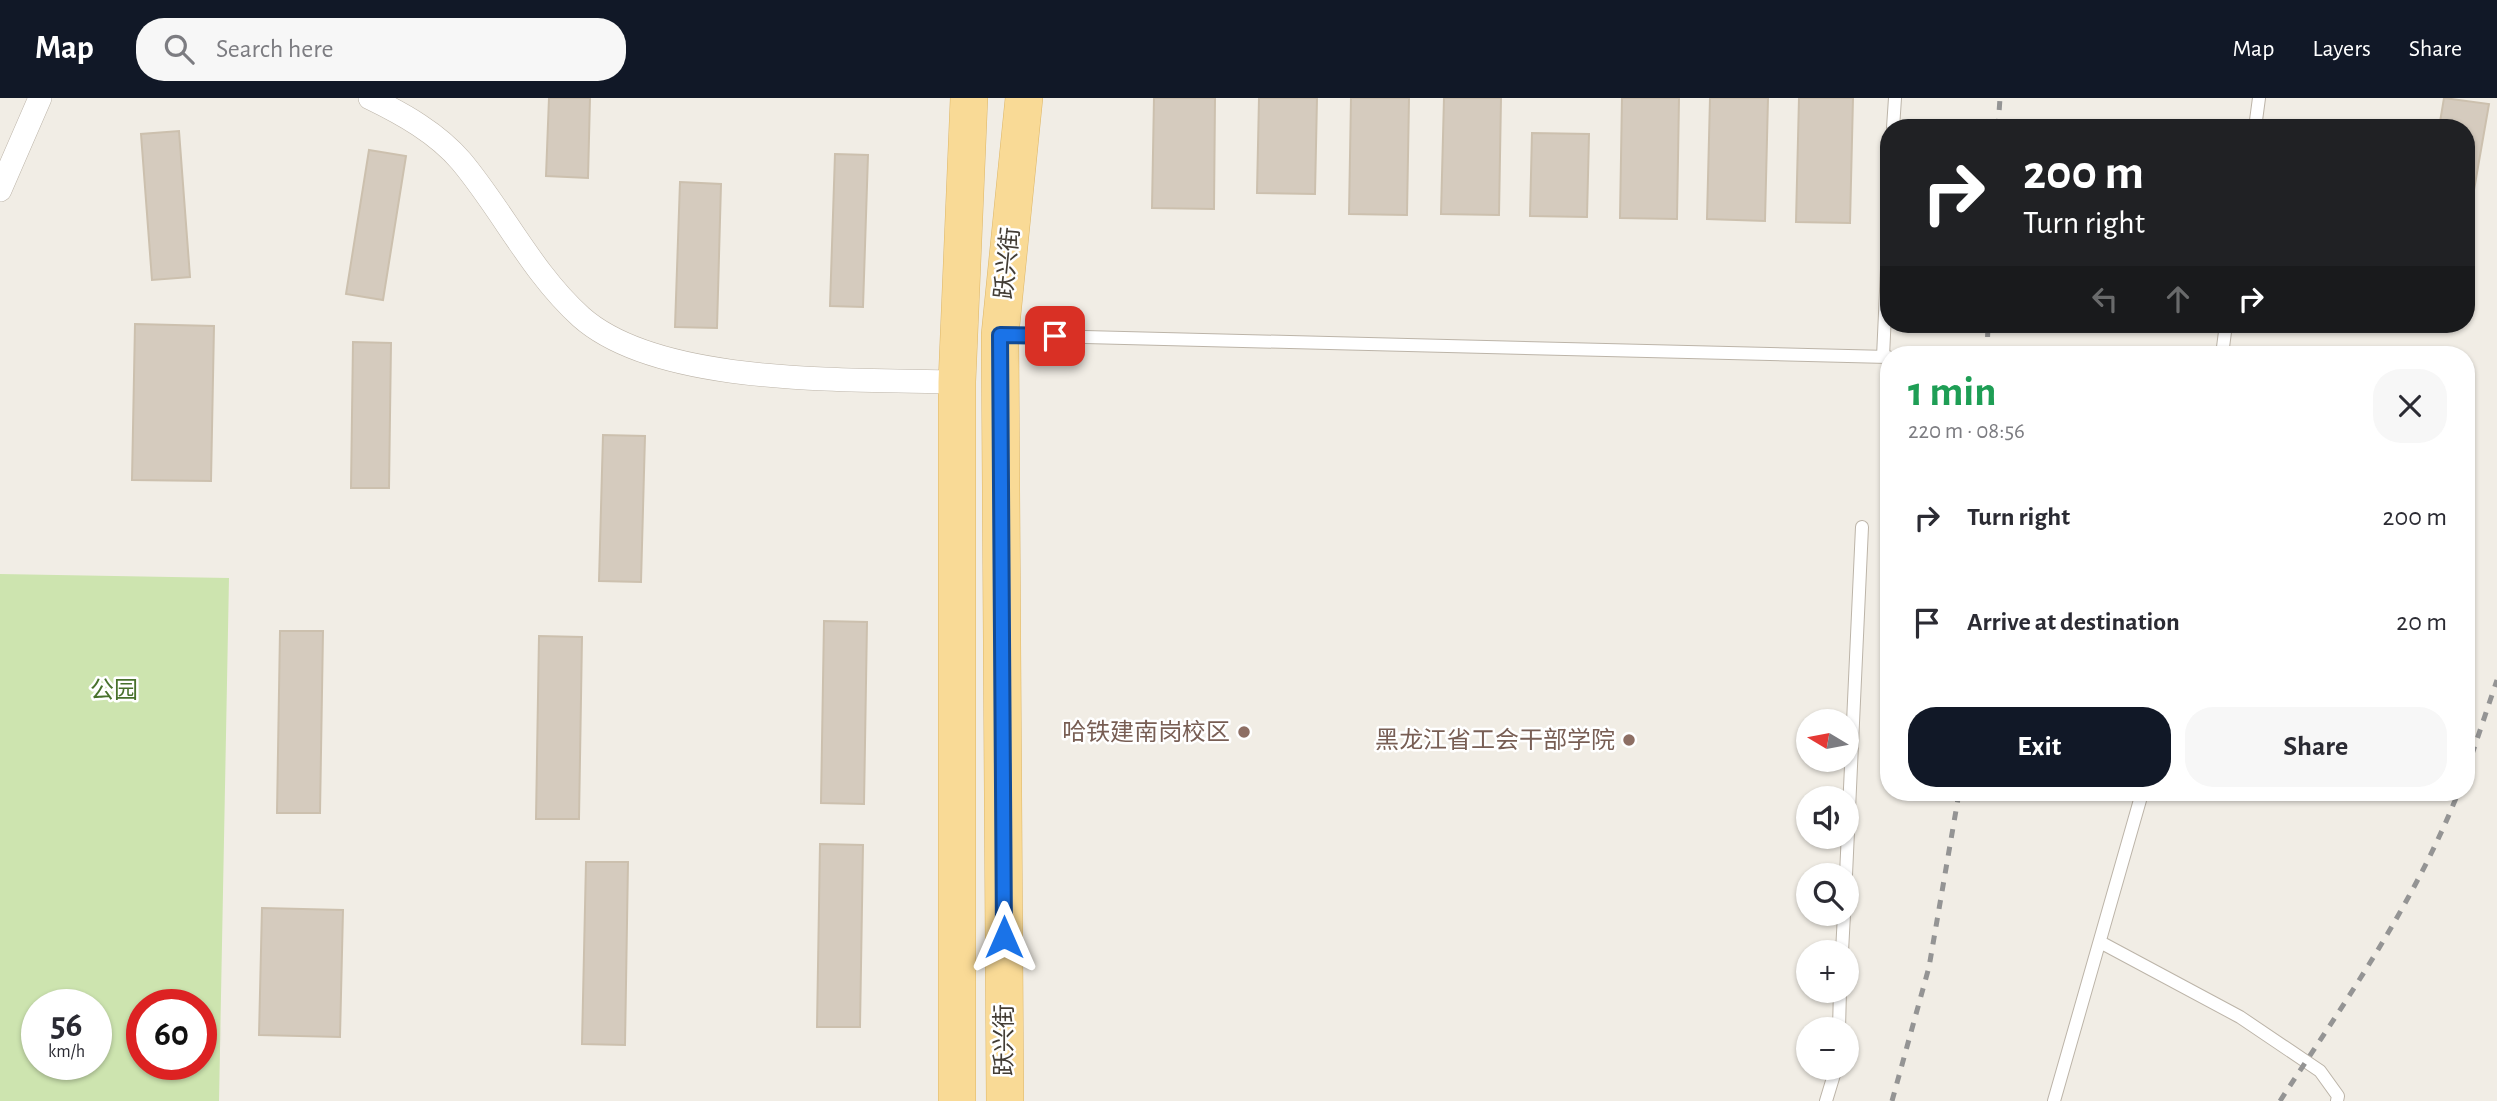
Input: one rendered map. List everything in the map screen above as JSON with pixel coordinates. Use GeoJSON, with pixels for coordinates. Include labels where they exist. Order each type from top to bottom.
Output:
{"type":"FeatureCollection","features":[{"type":"Feature","properties":{"kind":"main road","name":"跃兴街"},"geometry":{"type":"LineString","coordinates":[[957,1101],[957,382],[969,98]]}},
{"type":"Feature","properties":{"kind":"main road","name":"跃兴街"},"geometry":{"type":"LineString","coordinates":[[1005,1101],[1000,335],[1024,98]]}},
{"type":"Feature","properties":{"kind":"street"},"geometry":{"type":"LineString","coordinates":[[0,190],[40,98]]}},
{"type":"Feature","properties":{"kind":"street"},"geometry":{"type":"LineString","coordinates":[[370,98],[421,126],[460,160],[508,228],[565,300],[593,327],[624,343],[680,362],[765,375],[957,382]]}},
{"type":"Feature","properties":{"kind":"lane"},"geometry":{"type":"LineString","coordinates":[[1894,119],[1895,98]]}},
{"type":"Feature","properties":{"kind":"lane"},"geometry":{"type":"LineString","coordinates":[[2256,119],[2259,98]]}},
{"type":"Feature","properties":{"kind":"lane"},"geometry":{"type":"LineString","coordinates":[[1000,335],[1880,357]]}},
{"type":"Feature","properties":{"kind":"lane"},"geometry":{"type":"LineString","coordinates":[[1847,863],[1862,527]]}},
{"type":"Feature","properties":{"kind":"lane"},"geometry":{"type":"LineString","coordinates":[[2054,1101],[2140,801]]}},
{"type":"Feature","properties":{"kind":"lane"},"geometry":{"type":"LineString","coordinates":[[2100,942],[2240,1017],[2264,1033],[2320,1071],[2339,1096],[2337,1101]]}},
{"type":"Feature","properties":{"kind":"lane"},"geometry":{"type":"LineString","coordinates":[[1826,1101],[1832,1080]]}},
{"type":"Feature","properties":{"kind":"green space","name":"公园"},"geometry":{"type":"Polygon","coordinates":[[[0,574],[229,578],[219,1101],[0,1101],[0,574]]]}},
{"type":"Feature","properties":{"kind":"building"},"geometry":{"type":"Polygon","coordinates":[[[549,98],[590,98],[588,178],[546,176],[549,98]]]}},
{"type":"Feature","properties":{"kind":"building"},"geometry":{"type":"Polygon","coordinates":[[[1154,98],[1215,98],[1214,209],[1152,208],[1154,98]]]}},
{"type":"Feature","properties":{"kind":"building"},"geometry":{"type":"Polygon","coordinates":[[[1259,98],[1317,98],[1315,194],[1257,193],[1259,98]]]}},
{"type":"Feature","properties":{"kind":"building"},"geometry":{"type":"Polygon","coordinates":[[[1351,98],[1409,98],[1407,215],[1349,214],[1351,98]]]}},
{"type":"Feature","properties":{"kind":"building"},"geometry":{"type":"Polygon","coordinates":[[[1444,98],[1501,98],[1499,215],[1441,214],[1444,98]]]}},
{"type":"Feature","properties":{"kind":"building"},"geometry":{"type":"Polygon","coordinates":[[[1622,98],[1679,98],[1677,219],[1620,218],[1622,98]]]}},
{"type":"Feature","properties":{"kind":"building"},"geometry":{"type":"Polygon","coordinates":[[[1710,98],[1768,98],[1765,221],[1707,219],[1710,98]]]}},
{"type":"Feature","properties":{"kind":"building"},"geometry":{"type":"Polygon","coordinates":[[[1799,98],[1853,98],[1850,223],[1796,222],[1799,98]]]}},
{"type":"Feature","properties":{"kind":"building"},"geometry":{"type":"Polygon","coordinates":[[[2444,98],[2489,104],[2475,184],[2475,119],[2440,119],[2444,98]]]}},
{"type":"Feature","properties":{"kind":"building"},"geometry":{"type":"Polygon","coordinates":[[[179,131],[190,277],[152,280],[141,134],[179,131]]]}},
{"type":"Feature","properties":{"kind":"building"},"geometry":{"type":"Polygon","coordinates":[[[1532,133],[1589,134],[1587,217],[1530,216],[1532,133]]]}},
{"type":"Feature","properties":{"kind":"building"},"geometry":{"type":"Polygon","coordinates":[[[369,150],[406,156],[383,300],[346,294],[369,150]]]}},
{"type":"Feature","properties":{"kind":"building"},"geometry":{"type":"Polygon","coordinates":[[[835,154],[868,155],[863,307],[830,306],[835,154]]]}},
{"type":"Feature","properties":{"kind":"building"},"geometry":{"type":"Polygon","coordinates":[[[680,182],[721,184],[717,328],[675,327],[680,182]]]}},
{"type":"Feature","properties":{"kind":"building"},"geometry":{"type":"Polygon","coordinates":[[[135,324],[214,326],[211,481],[132,480],[135,324]]]}},
{"type":"Feature","properties":{"kind":"building"},"geometry":{"type":"Polygon","coordinates":[[[353,342],[391,343],[389,488],[351,488],[353,342]]]}},
{"type":"Feature","properties":{"kind":"building"},"geometry":{"type":"Polygon","coordinates":[[[603,435],[645,436],[641,582],[599,581],[603,435]]]}},
{"type":"Feature","properties":{"kind":"building"},"geometry":{"type":"Polygon","coordinates":[[[824,621],[867,622],[864,804],[821,803],[824,621]]]}},
{"type":"Feature","properties":{"kind":"building"},"geometry":{"type":"Polygon","coordinates":[[[280,631],[323,631],[320,813],[277,813],[280,631]]]}},
{"type":"Feature","properties":{"kind":"building"},"geometry":{"type":"Polygon","coordinates":[[[539,636],[582,637],[579,819],[536,819],[539,636]]]}},
{"type":"Feature","properties":{"kind":"building"},"geometry":{"type":"Polygon","coordinates":[[[820,844],[863,845],[860,1027],[817,1027],[820,844]]]}},
{"type":"Feature","properties":{"kind":"building"},"geometry":{"type":"Polygon","coordinates":[[[586,862],[628,862],[625,1045],[582,1044],[586,862]]]}},
{"type":"Feature","properties":{"kind":"building"},"geometry":{"type":"Polygon","coordinates":[[[262,908],[343,910],[340,1037],[259,1035],[262,908]]]}},
{"type":"Feature","properties":{"kind":"railway"},"geometry":{"type":"LineString","coordinates":[[1999,119],[2000,98]]}},
{"type":"Feature","properties":{"kind":"railway"},"geometry":{"type":"LineString","coordinates":[[1987,346],[1988,333]]}},
{"type":"Feature","properties":{"kind":"railway"},"geometry":{"type":"LineString","coordinates":[[2475,745],[2497,680]]}},
{"type":"Feature","properties":{"kind":"railway"},"geometry":{"type":"LineString","coordinates":[[1892,1101],[1929,967],[1958,801]]}},
{"type":"Feature","properties":{"kind":"railway"},"geometry":{"type":"LineString","coordinates":[[2280,1101],[2377,952],[2421,874],[2454,801]]}},
{"type":"Feature","properties":{"kind":"place","name":"哈铁建南岗校区"},"geometry":{"type":"Point","coordinates":[1244,732]}},
{"type":"Feature","properties":{"kind":"place","name":"黑龙江省工会干部学院"},"geometry":{"type":"Point","coordinates":[1629,740]}},
{"type":"Feature","properties":{"kind":"route"},"geometry":{"type":"LineString","coordinates":[[1004,937],[1000,335],[1055,336]]}}]}
